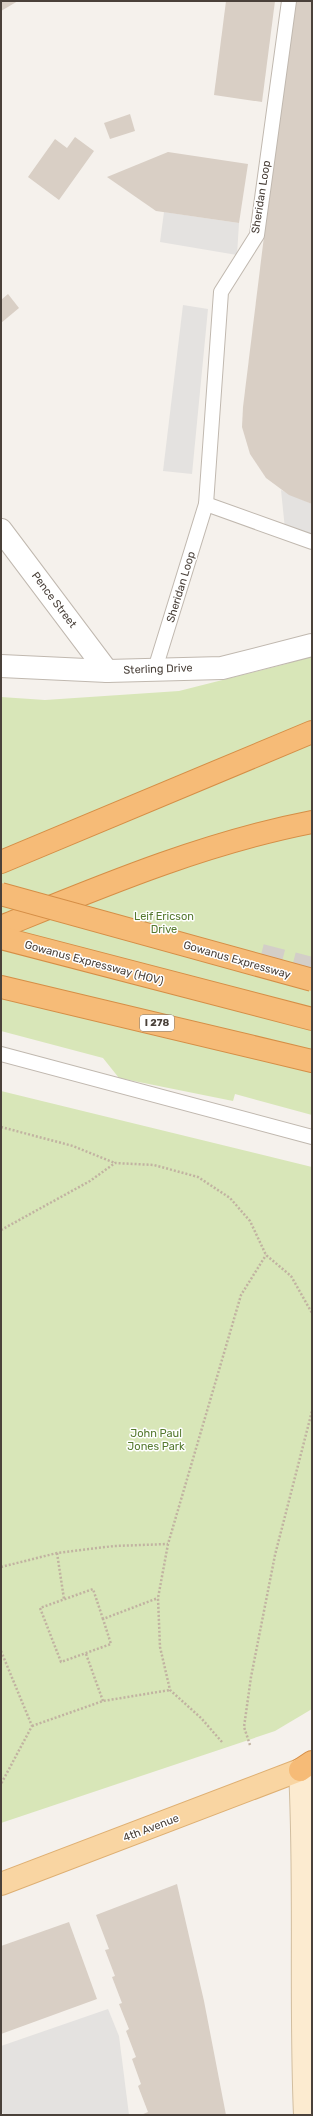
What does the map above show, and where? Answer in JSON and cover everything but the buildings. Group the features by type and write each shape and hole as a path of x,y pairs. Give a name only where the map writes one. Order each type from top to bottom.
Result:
{"highway":[{"path":"1,862 312,732"},
{"path":"1,927 147,868 253,836 312,822"},
{"name":"Gowanus Expressway","path":"1,894 312,980"},
{"name":"Gowanus Expressway (HOV)","path":"1,938 187,987"},
{"name":"I 278","path":"1,976 312,1046"},
{"name":"I 278","path":"1,987 312,1061"},
{"path":"187,987 312,1010"},
{"path":"187,987 312,1020"},
{"path":"187,987 312,1027"}],"main road":[{"name":"4th Avenue","path":"1,1884 250,1791 309,1767"}],"street":[{"name":"Pence Street","path":"1,530 107,671"},
{"name":"Sterling Drive","path":"1,666 107,671 222,668 312,645"},
{"path":"305,2115 302,2036 304,1843 309,1767"}],"lane":[{"name":"Sheridan Loop","path":"155,670 206,504 221,292 257,235 288,1"},
{"path":"206,504 312,542"},
{"path":"1,1054 312,1137"}],"path":[{"path":"1,1127 73,1146 115,1163 154,1164 198,1177 230,1198 250,1220 266,1255 291,1276 312,1313"},
{"path":"1,1230 90,1181 115,1163"},
{"path":"222,1742 200,1718 170,1690 160,1647 158,1598 168,1544 241,1295 266,1255"},
{"path":"250,1744 244,1727 251,1676 275,1555 312,1412"},
{"path":"1,1567 56,1553 114,1546 168,1544"},
{"path":"56,1553 64,1599"},
{"path":"93,1589 111,1644 61,1662 40,1608 64,1599 93,1589"},
{"path":"103,1619 158,1598"},
{"path":"1,1651 32,1726"},
{"path":"86,1654 103,1700"},
{"path":"1,1784 32,1726 103,1700 170,1690"}],"green space":[{"name":"Leif Ericson Drive","path":"312,654 312,1115 235,1094 233,1101 119,1078 103,1058 1,1031 1,697 45,700 179,691 286,664"},
{"name":"John Paul Jones Park","path":"1,1091 312,1167 312,1709 275,1731 1,1823"}],"shaded area":[{"path":"164,212 239,223 237,255 160,242"},
{"path":"183,305 208,309 192,474 163,471"},
{"path":"281,490 312,504 312,538 285,529"},
{"path":"108,2009 119,2036 129,2115 4,2115 1,2110 1,2046"}],"tunnel":[{"path":"261,955 312,968"}]}
